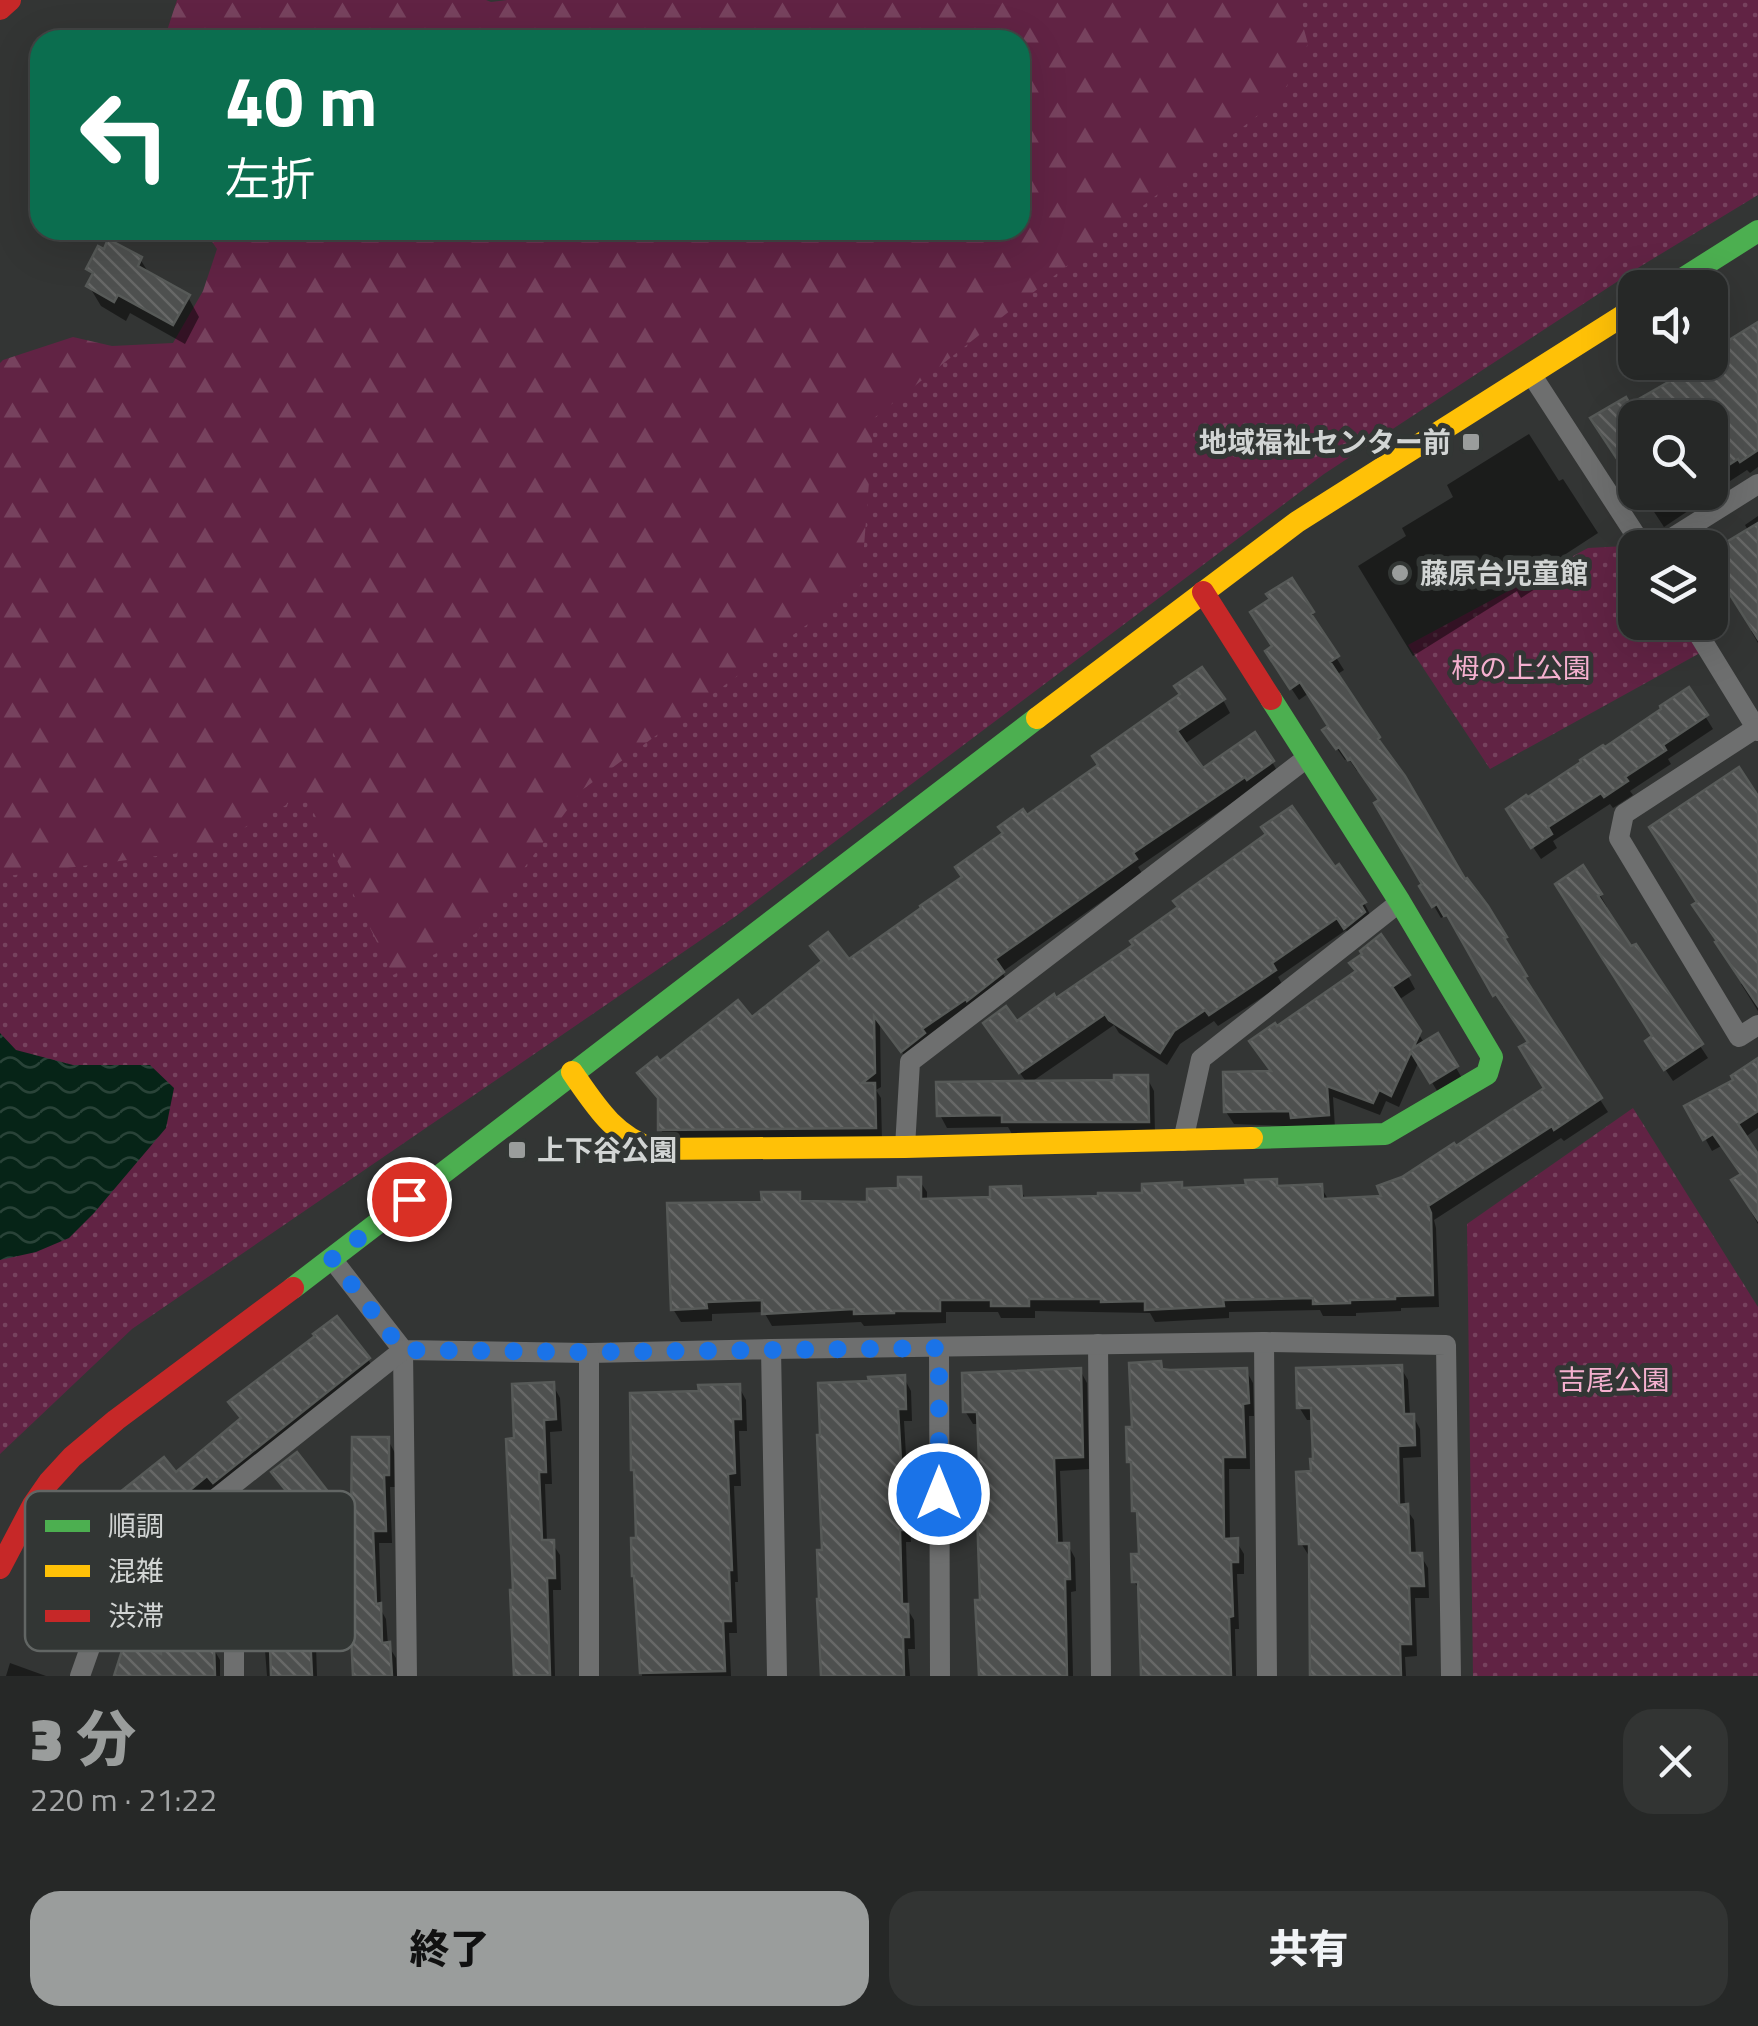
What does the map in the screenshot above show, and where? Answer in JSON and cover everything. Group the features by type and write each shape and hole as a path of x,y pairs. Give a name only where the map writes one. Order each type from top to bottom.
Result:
{"street":[{"path":"0,9 10,0"},
{"path":"1696,270 1758,230"},
{"path":"43,1491 89,1442 1297,522 1618,319"},
{"path":"1531,374 1632,530"},
{"path":"1685,530 1758,484"},
{"path":"572,1072 612,1127 638,1146 654,1148 906,1148 1385,1134 1487,1074 1492,1057 1400,902 1203,592"},
{"path":"1702,640 1757,730 1624,814 1619,838 1739,1037 1758,1025"},
{"path":"906,1148 910,1062 1308,757"},
{"path":"1183,1141 1200,1059 1400,902"},
{"path":"332,1259 402,1350 407,1676"},
{"path":"225,1491 402,1350 589,1352 1264,1342 1446,1345 1451,1676"},
{"path":"1264,1342 1267,1676"},
{"path":"1098,1344 1101,1676"},
{"path":"939,1348 940,1676"},
{"path":"771,1349 778,1676"},
{"path":"589,1352 590,1676"},
{"path":"0,1568 25,1518"},
{"path":"80,1676 89,1651"}],"green space":[{"path":"177,0 1313,0 1324,72 959,534 501,973 0,1020 3,360 73,337 112,346 173,343 203,291 217,249 211,240 1030,240 1030,30 167,30"},
{"path":"1296,0 1758,0 1758,195 1635,270 1618,270 1618,281 1324,474 736,916 132,1329 0,1454 0,877 202,850 305,795 393,975 475,934 582,790 861,585 874,418 1281,97 1308,44"},
{"name":"栂の上公園","path":"1618,546 1618,640 1691,640 1700,653 1490,769 1408,645 1588,548"},
{"name":"吉尾公園","path":"1633,1108 1758,1307 1758,1676 1473,1676 1467,1224"}],"water":[{"path":"0,1033 16,1050 73,1065 150,1065 174,1088 166,1128 69,1238 36,1252 0,1260"}],"building":[{"path":"110,240 142,257 138,266 190,295 173,325 118,295 114,302 86,286 93,273 86,269 98,246 104,249"},
{"path":"1758,322 1758,450 1728,465 1728,400 1637,400 1672,380 1728,380 1728,341"},
{"path":"1618,402 1618,460 1590,418"},
{"path":"1758,523 1758,639 1728,592 1728,541"},
{"path":"1292,578 1339,656 1330,662 1405,776 1465,879 1488,906 1527,976 1524,977 1602,1098 1428,1206 1433,1295 1313,1304 1313,1298 1223,1300 1224,1306 1145,1310 1145,1301 1029,1299 1029,1306 991,1306 991,1300 940,1300 940,1311 894,1313 854,1314 854,1309 762,1314 762,1300 706,1302 707,1308 671,1310 667,1203 762,1202 761,1192 800,1192 800,1201 867,1202 867,1189 898,1188 898,1177 921,1177 921,1199 990,1197 990,1187 1021,1186 1022,1198 1098,1196 1142,1193 1142,1184 1182,1182 1182,1188 1246,1185 1245,1180 1277,1179 1277,1186 1322,1184 1323,1199 1381,1196 1377,1186 1402,1177 1454,1143 1456,1146 1544,1088 1519,1047 1528,1042 1496,994 1493,996 1447,915 1437,904 1432,907 1419,886 1422,884 1374,803 1379,800 1350,758 1339,747 1336,749 1322,730 1328,726 1300,682 1290,689 1265,651 1272,646 1250,612 1270,599 1266,594"},
{"path":"1202,667 1225,699 1177,731 1203,768 1255,732 1274,761 1133,853 1137,859 995,959 1004,972 922,1029 925,1033 901,1052 874,1016 875,1073 862,1083 875,1083 876,1128 658,1130 658,1098 637,1073 657,1057 660,1061 738,1000 752,1017 822,961 810,946 828,932 849,959 921,908 962,877 955,867 1003,833 998,827 1023,809 1027,815 1098,765 1092,756 1180,694 1174,686"},
{"path":"1689,687 1708,715 1663,745 1666,750 1625,777 1628,781 1604,797 1601,793 1548,827 1552,834 1531,848 1506,809 1605,747"},
{"path":"1739,767 1758,796 1758,1006 1692,905 1697,902 1649,827"},
{"path":"1292,806 1335,867 1339,864 1366,902 1361,905 1365,912 1344,929 1337,918 1272,963 1276,970 1209,1015 1205,1010 1174,1031 1160,1053 1105,1014 1019,1073 983,1023 1006,1006 1017,1021 1133,945 1130,941 1178,907 1173,901 1266,834 1261,827"},
{"path":"1583,865 1631,946 1636,944 1703,1044 1664,1070 1645,1041 1652,1036 1555,884"},
{"path":"1381,934 1410,975 1392,987 1421,1031 1413,1048 1438,1033 1458,1066 1430,1083 1411,1052 1391,1096 1379,1090 1373,1103 1327,1086 1329,1115 1291,1118 1290,1111 1224,1112 1223,1072 1271,1071 1249,1041 1356,971 1349,963"},
{"path":"1758,1058 1758,1111 1738,1124 1758,1154 1758,1220 1731,1180 1741,1174 1713,1134 1703,1140 1684,1106 1733,1080 1731,1076"},
{"path":"1114,1075 1148,1075 1149,1122 1002,1122 1002,1115 937,1116 936,1082 1114,1080"},
{"path":"337,1316 370,1358 213,1483 207,1476 189,1491 122,1491 164,1457 176,1472 241,1418 228,1402"},
{"path":"1161,1361 1162,1369 1170,1370 1247,1368 1249,1403 1243,1404 1245,1457 1223,1457 1224,1539 1238,1538 1238,1562 1231,1562 1231,1676 1141,1676 1138,1582 1132,1582 1131,1554 1139,1554 1137,1511 1132,1511 1131,1462 1127,1462 1126,1427 1132,1427 1129,1363"},
{"path":"1402,1365 1404,1414 1414,1414 1415,1445 1398,1446 1399,1505 1408,1504 1410,1553 1422,1553 1424,1586 1409,1586 1411,1644 1400,1644 1401,1676 1310,1676 1309,1544 1299,1544 1296,1472 1311,1471 1311,1408 1297,1408 1296,1368"},
{"path":"1081,1368 1083,1457 1054,1458 1057,1543 1069,1543 1070,1579 1065,1579 1067,1676 979,1676 975,1600 980,1600 977,1512 973,1513 972,1489 980,1489 977,1412 963,1412 962,1373"},
{"path":"905,1375 906,1409 898,1409 905,1530 900,1530 902,1604 908,1604 909,1637 903,1637 904,1676 821,1676 817,1599 817,1550 822,1550 818,1383"},
{"path":"554,1382 556,1419 544,1420 546,1472 539,1472 542,1540 554,1540 555,1578 547,1578 550,1675 514,1676 506,1439 514,1438 512,1384"},
{"path":"740,1384 741,1419 733,1419 735,1473 728,1474 732,1570 731,1621 723,1621 725,1671 640,1673 632,1576 631,1538 636,1538 630,1393 699,1391 698,1385"},
{"path":"352,1437 389,1437 389,1475 384,1475 386,1531 373,1531 376,1604 381,1603 382,1643 390,1642 392,1676 353,1676 355,1491 351,1491"},
{"path":"297,1452 328,1491 286,1491 271,1472"},
{"path":"122,1651 214,1651 215,1676 114,1676"},
{"path":"270,1651 311,1651 312,1676 271,1676"}],"traffic: fast":[{"path":"1696,270 1758,231"},
{"path":"1252,1138 1385,1134 1487,1074 1492,1057 1400,902 1271,699"},
{"path":"293,1288 1037,718"}],"traffic: slow":[{"path":"1037,718 1297,522 1618,319"},
{"path":"572,1072 617,1128 654,1149 1252,1138"}],"traffic: jam":[{"path":"0,9 10,0"},
{"path":"1203,592 1271,699"},
{"path":"43,1491 72,1457 116,1420 293,1288"},
{"path":"0,1568 25,1520"}],"place":[{"name":"地域福祉センター前","path":"1471,442"},
{"name":"藤原台児童館","path":"1400,573"},
{"name":"上下谷公園","path":"517,1150"}],"route":[{"path":"409,1199 332,1259 402,1350 939,1348 939,1494"}]}
